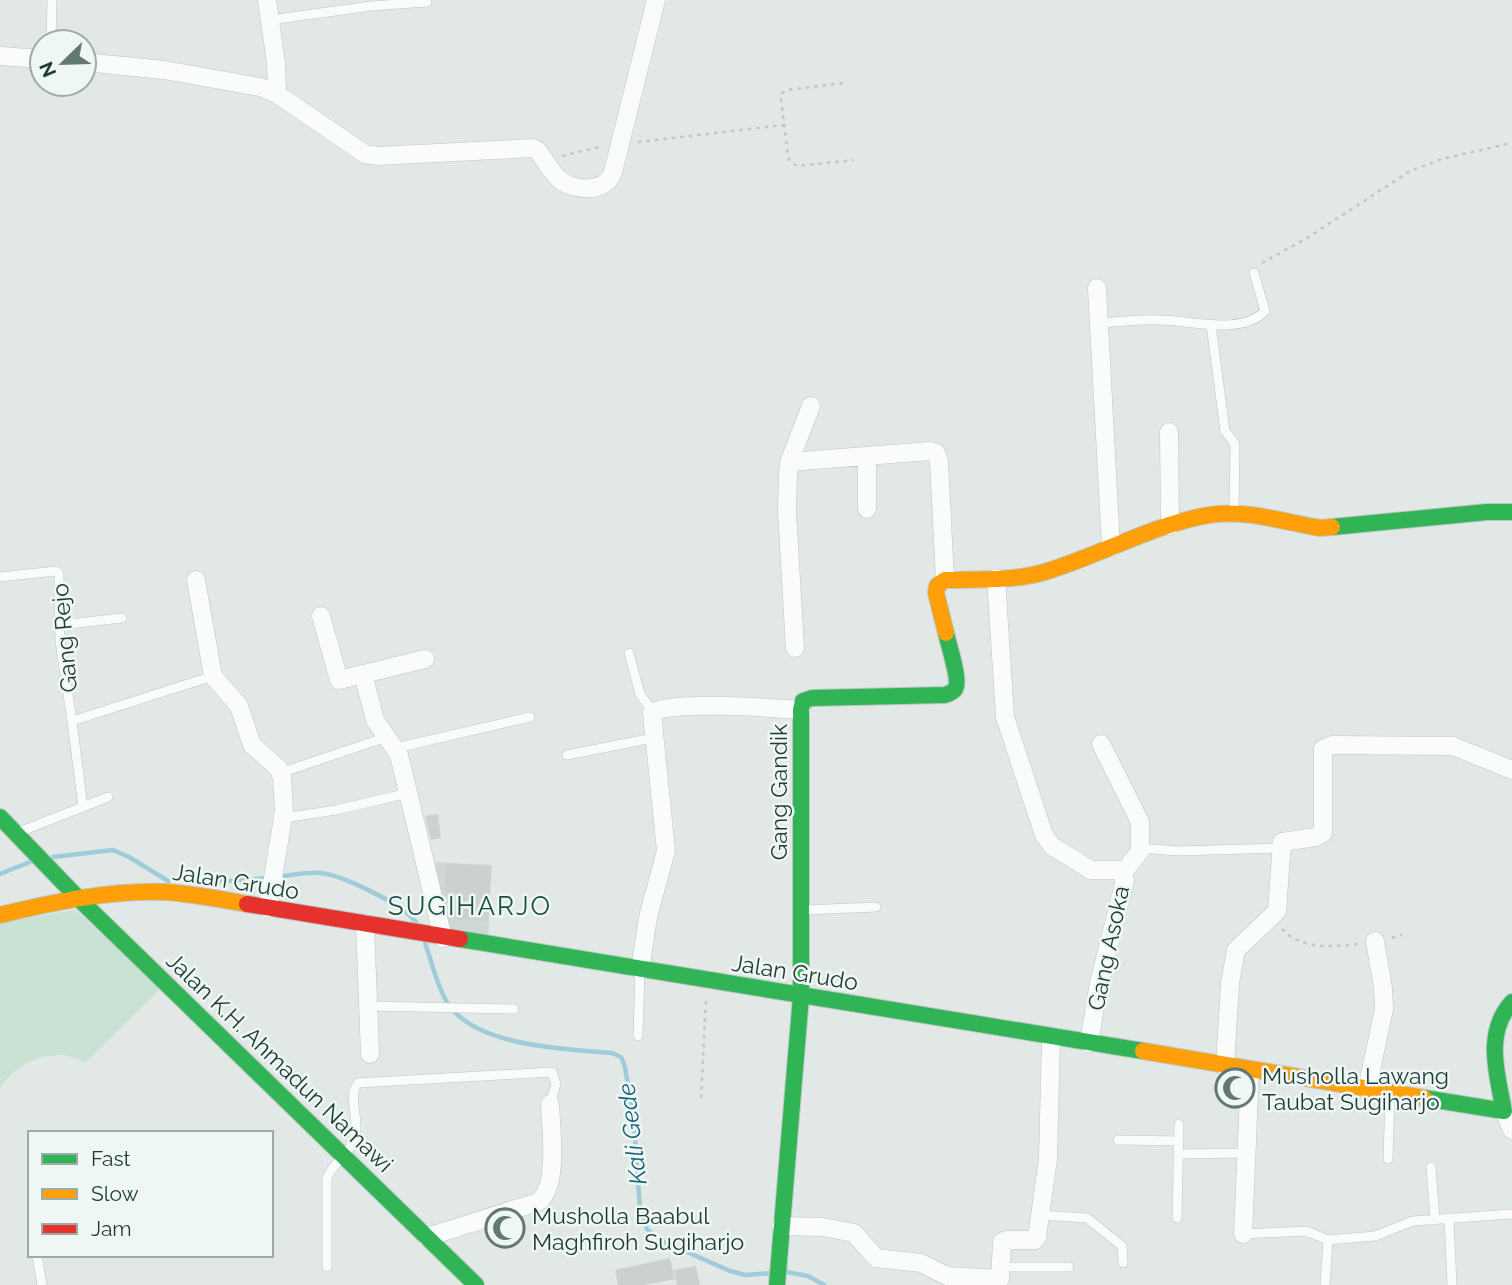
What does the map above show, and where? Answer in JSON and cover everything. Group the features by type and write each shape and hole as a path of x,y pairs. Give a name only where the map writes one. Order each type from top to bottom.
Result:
{"street":[{"path":"267,0 277,74 277,94"},
{"path":"98,63 164,70 260,87 277,94 365,154 378,156 530,148 537,149 559,179 568,184 602,187 612,177 656,0"},
{"path":"0,56 28,58"},
{"path":"1097,288 1111,547"},
{"path":"795,648 788,511 789,462 811,406"},
{"path":"1169,432 1170,526"},
{"path":"789,462 936,453 939,461 945,580 1040,573 1210,514 1234,514 1320,528 1486,512 1512,512"},
{"path":"867,456 867,509"},
{"name":"Gang Asoka","path":"996,578 1005,717 1044,835 1052,846 1091,870 1119,870 1123,873 1125,887 1100,983 1089,1043"},
{"path":"196,580 213,676 239,706 252,745 280,773 284,791 283,818 268,908"},
{"name":"Gang Gandik","path":"777,1284 801,996 803,701 809,698 945,695 954,691 957,685 956,676 936,593 939,584 945,580"},
{"path":"321,617 337,678 341,680 425,659"},
{"path":"363,674 375,720 391,743 408,793 437,937"},
{"path":"640,970 648,917 666,851 653,738 653,712 657,709 677,708 801,710"},
{"path":"1101,744 1138,816 1140,848 1136,858 1123,873"},
{"path":"1225,1066 1229,992 1236,952 1279,907 1280,848 1285,840 1322,835 1322,754 1327,746 1453,746 1512,769"},
{"name":"Jalan K.H. Ahmadun Namawi","path":"0,817 78,898 476,1285"},
{"name":"Jalan Grudo","path":"0,915 78,898 168,892 1504,1111"},
{"path":"365,924 370,1054"},
{"path":"1367,1089 1384,1009 1384,988 1376,941"},
{"path":"1512,1002 1502,1012 1496,1027 1495,1045 1504,1067 1504,1111 1512,1130"},
{"path":"781,1226 823,1227 854,1233 876,1258 921,1263 947,1276 998,1279 1001,1276 1002,1242 1036,1240 1048,1159 1051,1037"},
{"path":"1244,1234 1250,1070"},
{"path":"426,1237 543,1199 548,1188 551,1162 550,1104"}],"lane":[{"path":"51,28 52,0"},
{"path":"270,20 371,6 427,2"},
{"path":"1099,323 1156,320 1231,325 1265,312 1254,273"},
{"path":"1212,325 1225,431 1235,442 1234,514"},
{"name":"Gang Rejo","path":"0,578 43,571 57,572 60,578 60,625 83,807"},
{"path":"60,625 122,618"},
{"path":"629,653 640,694 653,712"},
{"path":"72,721 213,676"},
{"path":"280,773 391,743 530,718"},
{"path":"567,755 653,738"},
{"path":"283,818 335,810 408,793"},
{"path":"19,837 108,797"},
{"path":"1140,848 1178,851 1280,848"},
{"path":"801,910 876,907"},
{"path":"638,1036 640,970"},
{"path":"368,1006 514,1009"},
{"path":"327,1267 326,1183 330,1171 355,1138 354,1091 360,1082 552,1072 555,1084 550,1104"},
{"path":"1388,1159 1391,1093"},
{"path":"1177,1218 1179,1124"},
{"path":"1118,1140 1179,1141"},
{"path":"1178,1154 1245,1153"},
{"path":"1431,1167 1435,1220"},
{"path":"1244,1234 1304,1231 1328,1240 1376,1236 1408,1222 1512,1214"},
{"path":"1040,1215 1090,1220 1122,1246 1123,1263"},
{"path":"1450,1219 1452,1285"},
{"path":"1325,1285 1328,1240"},
{"path":"37,1257 42,1285"},
{"path":"1001,1267 1069,1267"}],"path":[{"path":"843,83 784,91 781,96 784,125 789,160 792,164 853,160"},
{"path":"546,162 589,148 784,125"},
{"path":"1254,273 1256,266 1307,239 1410,171 1451,157 1512,144"},
{"path":"1272,916 1287,934 1311,944 1330,947 1402,935"},
{"path":"701,1098 706,981"}],"shaded area":[{"path":"430,862 492,865 488,939 447,933"}],"green space":[{"path":"75,910 162,987 85,1063 62,1055 38,1058 17,1070 0,1088 0,923"}],"building":[{"path":"438,814 441,838 431,840 425,816"},
{"path":"446,863 491,866 488,921 455,919 457,893 444,892"},
{"name":"Musholla Baabul Maghfiroh Sugiharjo","path":"516,1221 521,1235 497,1242 492,1228"},
{"path":"670,1258 675,1279 644,1285 618,1285 615,1270"},
{"path":"696,1266 700,1285 677,1285 674,1270"}],"waterway":[{"name":"Kali Gede","path":"53,857 113,850 168,881"},
{"name":"Kali Gede","path":"0,874 30,862"},
{"name":"Kali Gede","path":"277,877 310,873 331,875 399,907 416,922"},
{"name":"Kali Gede","path":"197,883 269,878"},
{"name":"Kali Gede","path":"425,943 448,1004 461,1018 479,1029 524,1043 612,1053 621,1057 634,1124 640,1209 647,1229 660,1240 730,1271 746,1275 771,1273"},
{"name":"Kali Gede","path":"786,1272 808,1276 824,1285"}],"traffic: fast":[{"path":"1332,527 1512,512"},
{"path":"777,1285 801,996 803,701 812,698 945,695 955,689 956,685 946,633"},
{"path":"0,817 78,898 476,1285"},
{"path":"460,939 1143,1051"},
{"path":"1424,1098 1504,1111 1496,1068 1495,1040 1503,1014 1512,1002"}],"traffic: slow":[{"path":"946,633 936,593 937,586 945,580 1030,576 1083,559 1166,526 1209,515 1250,515 1320,528 1332,527"},
{"path":"0,915 82,898 145,892 187,894 247,904"},
{"path":"1143,1051 1424,1098"}],"traffic: jam":[{"path":"247,904 460,939"}],"place":[{"name":"Musholla Lawang Taubat Sugiharjo","path":"1235,1088"},
{"name":"Musholla Baabul Maghfiroh Sugiharjo","path":"505,1228"}],"district":[{"name":"SUGIHARJO","path":"470,906"}]}
